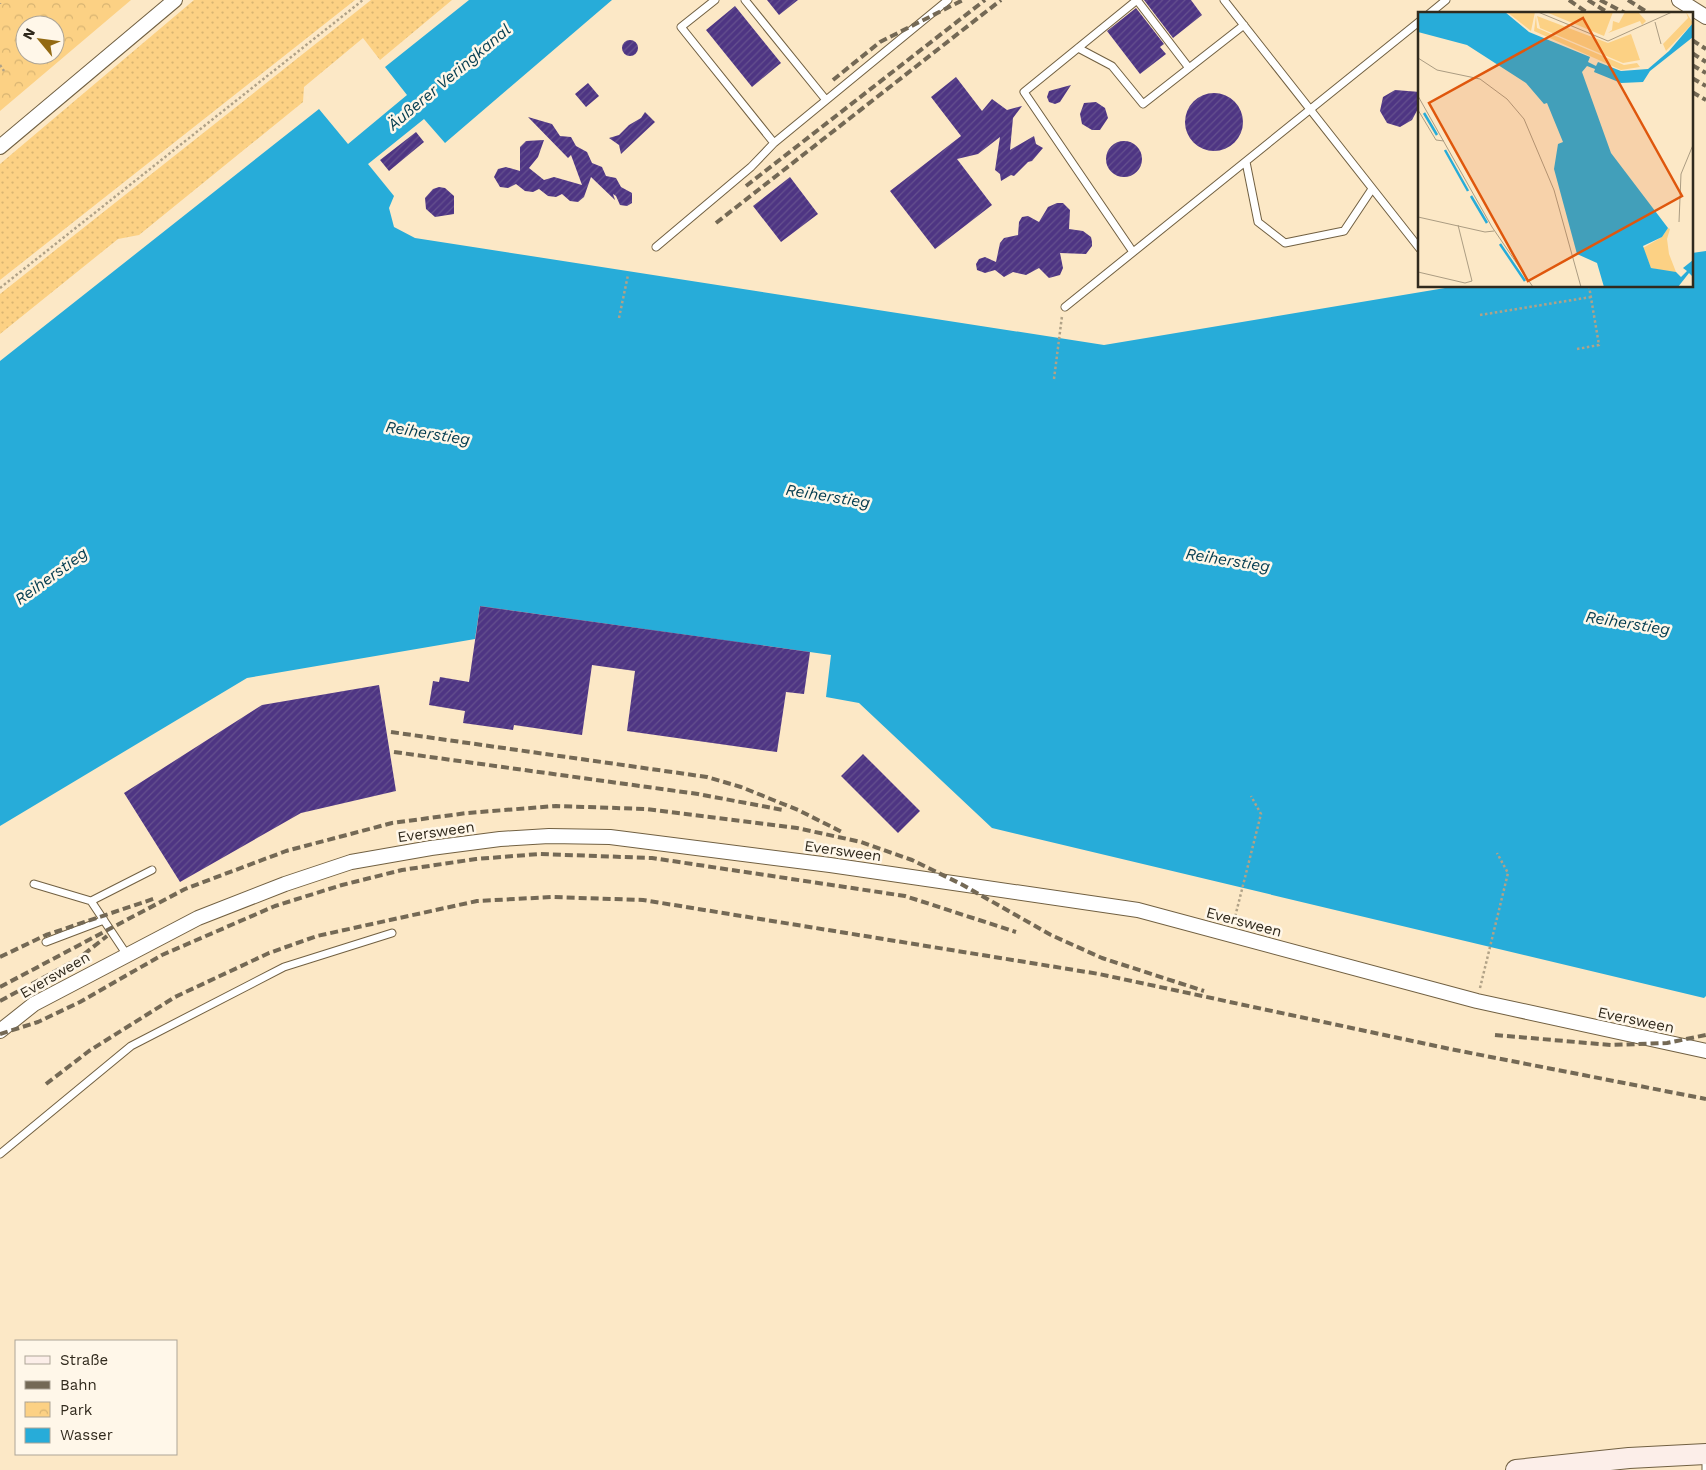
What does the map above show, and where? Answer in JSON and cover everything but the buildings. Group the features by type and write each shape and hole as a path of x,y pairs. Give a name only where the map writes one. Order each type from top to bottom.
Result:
{"main road":[{"path":"1516,1470 1629,1458 1706,1454"}],"street":[{"path":"0,147 175,0"},
{"path":"1679,0 1706,17"},
{"name":"Eversween","path":"0,1031 34,1004 206,914 285,884 351,862 500,839 549,836 610,837 830,864 1138,910 1477,1001 1706,1051"}],"lane":[{"path":"715,0 681,27 774,143"},
{"path":"746,0 826,100"},
{"path":"656,247 751,167 774,143 948,0"},
{"path":"1133,252 1024,92 1137,0 1189,68"},
{"path":"1224,0 1418,247"},
{"path":"1431,12 1446,0"},
{"path":"1065,307 1418,23"},
{"path":"1078,48 1112,66 1143,104 1244,25"},
{"path":"1246,162 1258,222 1285,243 1344,231 1372,189"},
{"path":"90,901 152,870"},
{"path":"34,884 90,901 127,955"},
{"path":"46,942 104,920"},
{"path":"0,1154 131,1046 284,967 392,933"},
{"path":"1706,1454 1706,1470"}],"path":[{"path":"0,288 363,0"},
{"path":"0,66 4,72"},
{"path":"619,318 628,275"},
{"path":"1577,349 1599,345 1589,288"},
{"path":"1480,315 1591,297"},
{"path":"1054,379 1061,320"},
{"path":"1230,935 1260,814 1251,796"},
{"path":"1477,1001 1508,874 1497,854"}],"green space":[{"path":"0,0 131,0 65,56 65,15 15,15 15,65 54,65 0,111"},
{"path":"194,0 355,0 0,280 0,164"},
{"path":"371,0 452,0 380,60 363,38 304,87 303,102 139,235 118,239 0,334 0,294"}],"water":[{"path":"469,0 612,0 445,143 424,119 368,164 394,196 389,208 394,227 415,238 1104,345 1445,288 1694,288 1694,253 1706,251 1706,996 1704,998 992,828 859,703 826,697 831,655 480,606 475,639 247,678 0,826 0,361 319,109 348,144 407,95 385,67"}],"railway":[{"path":"833,80 880,42 963,0"},
{"path":"746,186 985,0"},
{"path":"716,223 1001,0"},
{"path":"1569,0 1586,12"},
{"path":"1588,0 1607,12"},
{"path":"1600,0 1623,12"},
{"path":"1628,0 1647,12"},
{"path":"1694,41 1706,49"},
{"path":"1694,54 1706,62"},
{"path":"1694,66 1706,73"},
{"path":"1694,79 1706,86"},
{"path":"1694,93 1706,100"},
{"path":"391,732 707,777 741,787 798,810 842,832"},
{"path":"394,752 698,794 783,810"},
{"path":"0,987 185,889 286,851 392,823 467,813 556,806 646,809 797,828 861,842 912,860 961,884 1051,935 1102,958 1204,991"},
{"path":"0,1034 38,1022 80,1002 162,955 275,906 342,885 402,870 476,859 540,854 652,858 905,896 1016,932"},
{"path":"46,1084 89,1051 175,997 269,953 317,936 477,901 552,897 643,900 1099,974 1450,1049 1706,1099"},
{"path":"0,957 46,935 156,898"},
{"path":"0,1001 78,959 107,936"},
{"path":"1495,1035 1611,1045 1667,1043 1706,1035"}],"water label":[{"name":"Äußerer Veringkanal","path":"449,77"},
{"name":"Reiherstieg","path":"428,433"},
{"name":"Reiherstieg","path":"828,496"},
{"name":"Reiherstieg","path":"1228,560"},
{"name":"Reiherstieg","path":"51,576"},
{"name":"Reiherstieg","path":"1628,623"}]}
